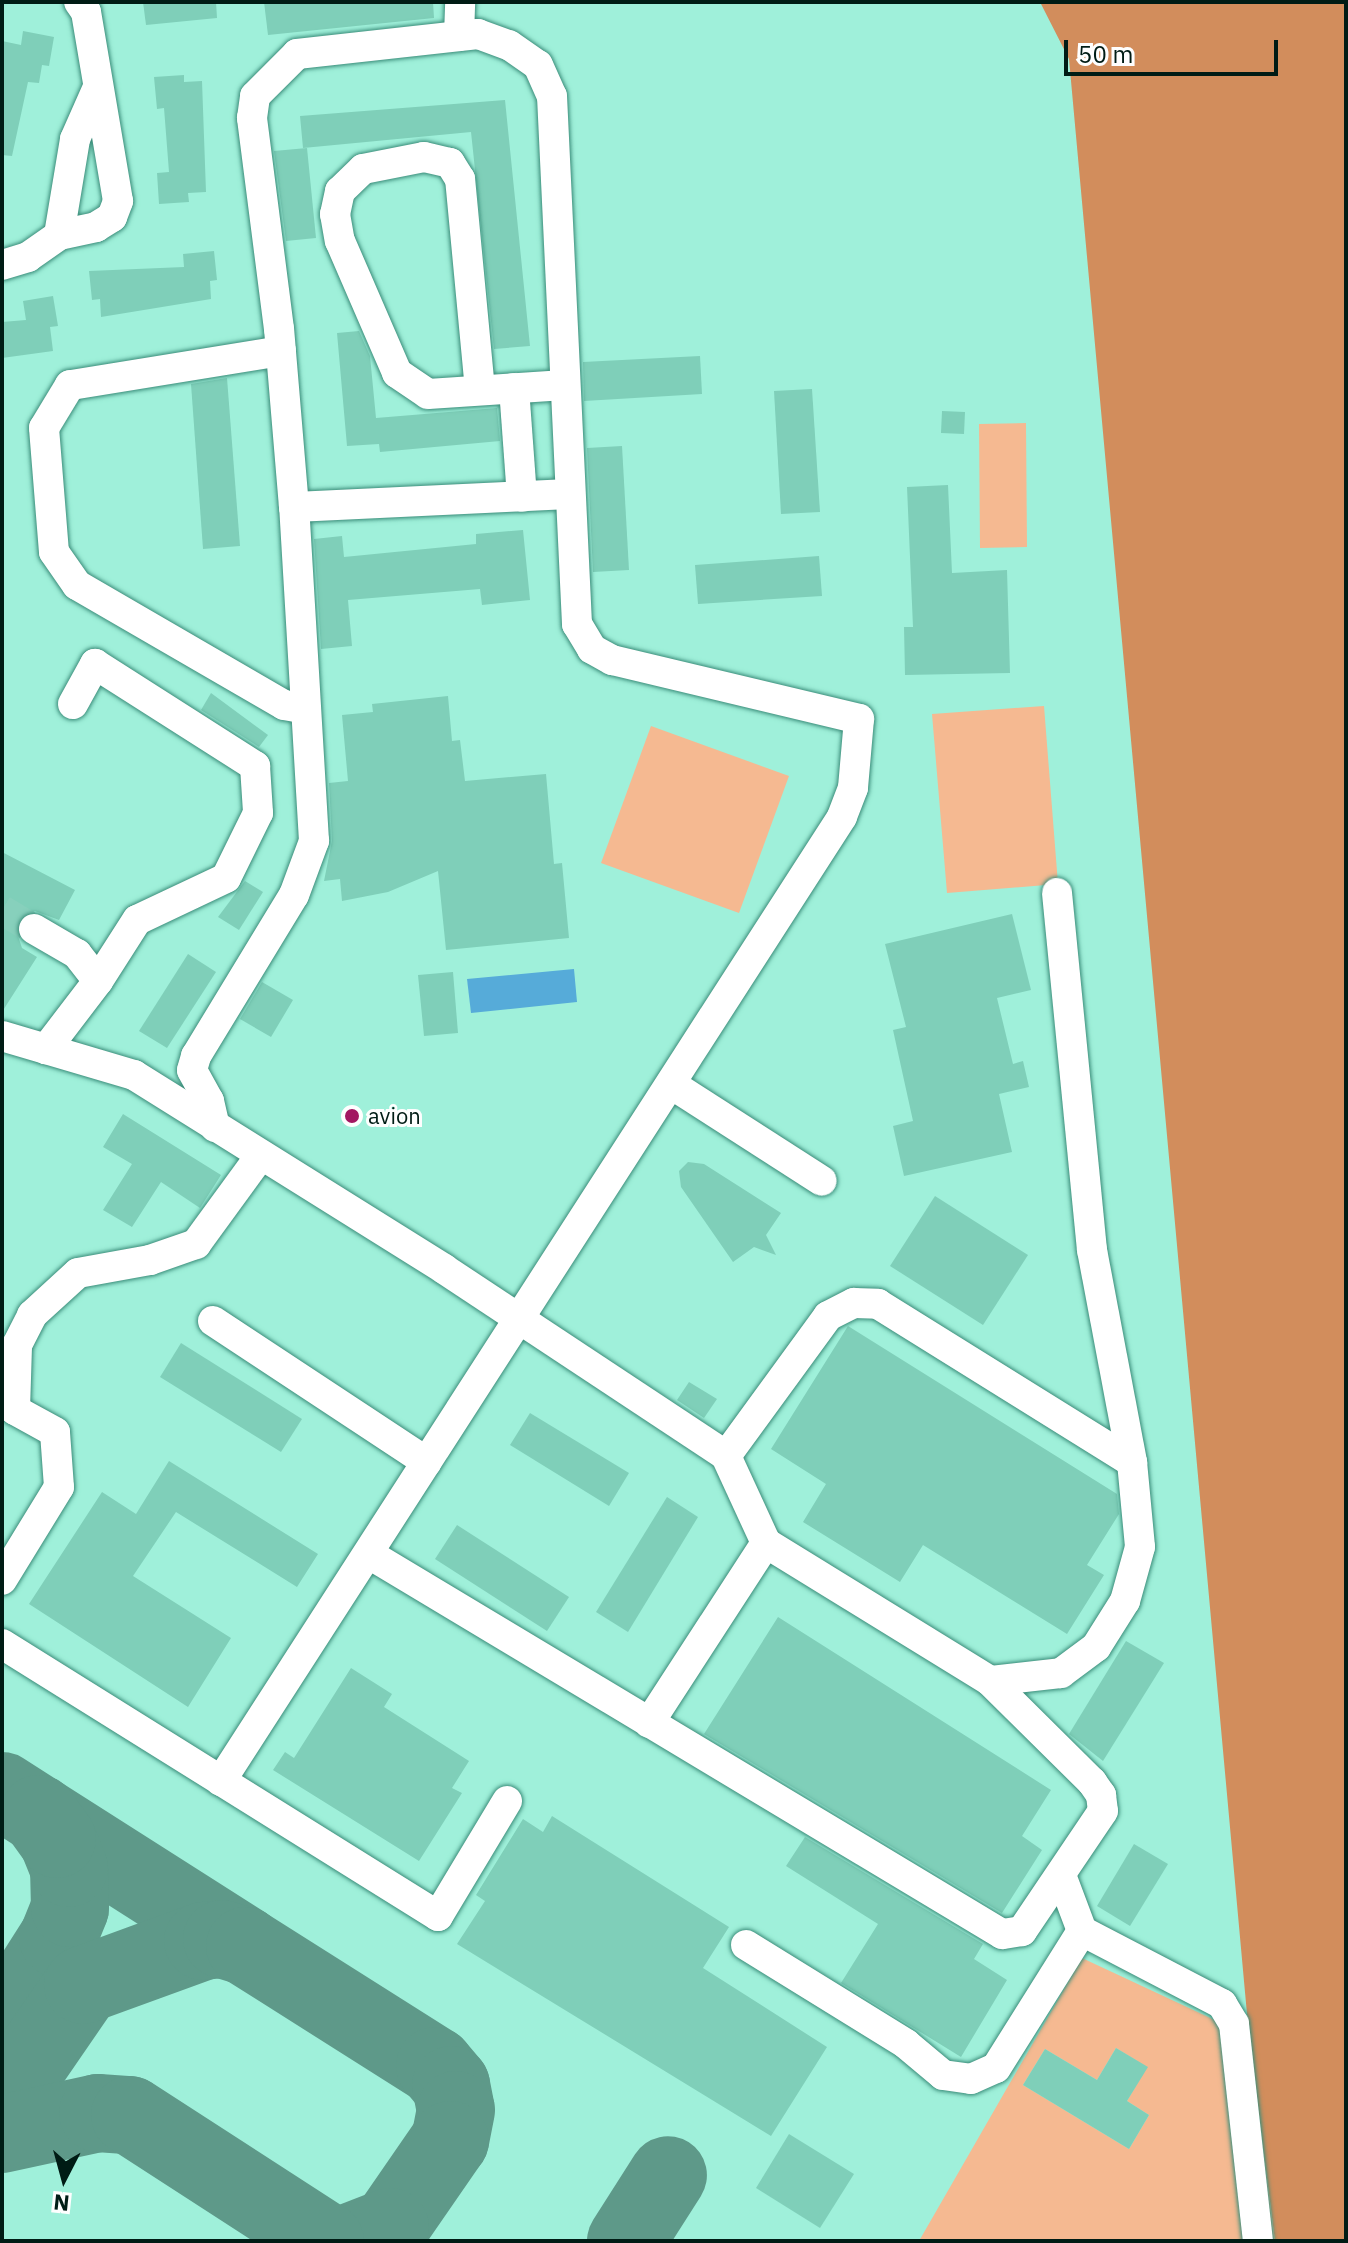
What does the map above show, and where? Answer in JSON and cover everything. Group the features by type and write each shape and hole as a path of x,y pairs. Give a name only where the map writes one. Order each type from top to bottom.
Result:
{"street":[{"path":"2,265 28,257 59,235 96,227 112,217 118,201 86,12 79,2"},
{"path":"459,36 460,2"},
{"path":"215,1127 209,1101 192,1070 196,1056 294,895 314,841 294,507 281,351 252,118 255,96 297,54 478,34 509,45 538,65 552,96 577,624 592,649 612,660 859,719 853,788 842,817 221,1781"},
{"path":"59,235 75,139 98,87"},
{"path":"480,390 460,179 450,163 424,157 363,169 340,191 335,214 340,241 397,373 428,394 565,385"},
{"path":"281,351 70,385 44,428 54,552 77,585 284,705 306,709"},
{"path":"514,388 522,497"},
{"path":"294,507 570,494"},
{"path":"46,1049 98,981 137,920 226,878 258,813 255,766 95,664 73,704"},
{"path":"990,1681 1061,1673 1096,1647 1125,1601 1140,1547 1132,1462 1092,1250 1057,893"},
{"path":"34,929 77,954 98,981"},
{"path":"2,1036 134,1075 517,1318 726,1456 766,1543 990,1681 1101,1795 1103,1811 1022,1931 1002,1934 369,1554"},
{"path":"671,1084 822,1181"},
{"path":"2,1580 59,1487 55,1432 15,1410 17,1345 32,1315 78,1273 150,1260 196,1244 261,1155"},
{"path":"726,1456 828,1316 854,1303 878,1304 1132,1462"},
{"path":"213,1321 427,1462"},
{"path":"649,1723 766,1543"},
{"path":"2,1644 438,1916 507,1801"},
{"path":"1061,1875 1082,1931 1222,2004 1234,2024 1258,2241"},
{"path":"746,1945 906,2044 943,2075 971,2079 996,2068 1082,1931"}],"shaded area":[{"path":"1040,2 1346,2 1346,2241 1275,2241 1249,2036 1069,59"},
{"path":"1026,423 1027,547 980,548 979,424"},
{"path":"1044,706 1058,884 947,893 932,714"},
{"path":"651,726 789,776 739,913 601,863"},
{"path":"1082,1958 1249,2036 1275,2241 919,2241","holes":["1116,2048 1147,2067 1127,2101 1149,2115 1129,2149 1023,2085 1045,2049 1097,2080"]}],"water":[{"path":"574,969 577,1002 471,1013 467,979"}],"building":[{"path":"143,2 216,2 217,18 146,25"},
{"path":"264,2 433,2 434,18 268,35"},
{"path":"23,31 54,37 49,66 42,65 39,83 28,82 12,156 2,155 2,41 21,45"},
{"path":"184,75 184,82 202,81 206,192 188,193 189,202 159,204 157,173 169,172 164,108 157,109 154,77"},
{"path":"505,100 530,346 494,349 471,132 303,148 300,116"},
{"path":"307,148 316,238 286,241 274,151"},
{"path":"214,251 217,280 210,281 211,299 101,317 100,299 92,300 89,271 184,267 183,254"},
{"path":"53,296 58,326 50,327 53,351 2,358 2,322 26,320 23,301"},
{"path":"359,331 370,356 376,418 497,408 500,441 380,452 379,444 347,446 337,333"},
{"path":"700,356 702,394 584,401 583,362"},
{"path":"227,378 240,546 203,549 191,384"},
{"path":"812,389 820,512 781,514 774,391"},
{"path":"942,411 965,412 964,434 941,433"},
{"path":"622,446 629,570 593,572 587,448"},
{"path":"948,485 952,573 1007,570 1010,673 905,675 904,627 913,627 907,487"},
{"path":"523,530 530,600 482,605 480,589 348,600 352,646 321,649 314,539 342,536 344,557 476,544 476,534"},
{"path":"819,556 822,596 698,604 695,565"},
{"path":"211,693 268,735 259,747 201,710"},
{"path":"448,696 452,741 460,740 465,781 546,774 554,864 562,863 569,938 446,950 438,871 388,892 342,901 340,879 324,881 332,841 329,783 348,781 342,715 373,712 372,704"},
{"path":"2,852 75,890 59,920 35,911 19,919 16,930 22,948 37,957 2,1012"},
{"path":"245,881 263,892 239,930 218,917"},
{"path":"1012,914 1031,990 997,998 1013,1064 1023,1061 1029,1087 999,1094 1012,1152 904,1176 893,1126 913,1121 893,1030 906,1027 885,944"},
{"path":"188,954 216,972 167,1048 139,1031"},
{"path":"453,972 458,1033 424,1036 418,975"},
{"path":"262,982 293,1000 271,1037 240,1019"},
{"path":"123,1114 221,1175 200,1208 161,1182 132,1227 103,1210 132,1164 103,1147"},
{"path":"688,1162 704,1164 781,1213 766,1235 776,1255 754,1247 733,1262 681,1187 679,1171"},
{"path":"935,1196 1028,1255 983,1325 890,1266"},
{"path":"848,1326 1117,1494 1119,1514 1087,1565 1104,1575 1067,1634 923,1545 900,1582 803,1522 826,1484 771,1449"},
{"path":"181,1343 302,1419 281,1452 160,1377"},
{"path":"689,1382 717,1399 704,1418 677,1400"},
{"path":"530,1413 629,1473 609,1506 510,1445"},
{"path":"169,1461 318,1554 297,1587 176,1512 133,1576 231,1638 188,1707 29,1604 102,1492 136,1514"},
{"path":"667,1497 698,1517 628,1632 596,1612"},
{"path":"457,1525 569,1597 547,1631 435,1559"},
{"path":"778,1617 1051,1790 1022,1836 1042,1850 1002,1913 704,1734"},
{"path":"1126,1641 1164,1663 1103,1761 1069,1734"},
{"path":"351,1668 392,1694 384,1707 469,1761 452,1788 462,1793 419,1861 273,1770 285,1752 294,1758"},
{"path":"552,1816 729,1927 703,1968 827,2047 771,2136 457,1944 485,1901 476,1895 523,1819 543,1832"},
{"path":"805,1837 983,1944 974,1959 1007,1980 961,2057 841,1983 878,1924 786,1866"},
{"path":"1134,1844 1168,1864 1130,1926 1097,1906"},
{"path":"1116,2048 1148,2067 1127,2101 1149,2115 1129,2149 1023,2085 1045,2049 1097,2080"},
{"path":"789,2134 854,2174 820,2228 756,2188"}],"taxiway":[{"path":"2,1791 245,1946"},
{"path":"2,2026 58,1938 70,1908 69,1868 57,1839 39,1814"},
{"path":"2,2103 83,1985 203,1941 222,1939 245,1946 435,2066 451,2085 456,2110 450,2140 390,2227 353,2241"},
{"path":"2,2134 98,2113 130,2115 325,2241"},
{"path":"626,2241 668,2175"}],"tunnel":[{"path":"2,910 34,929"}],"place":[{"name":"avion","path":"352,1116"}]}
